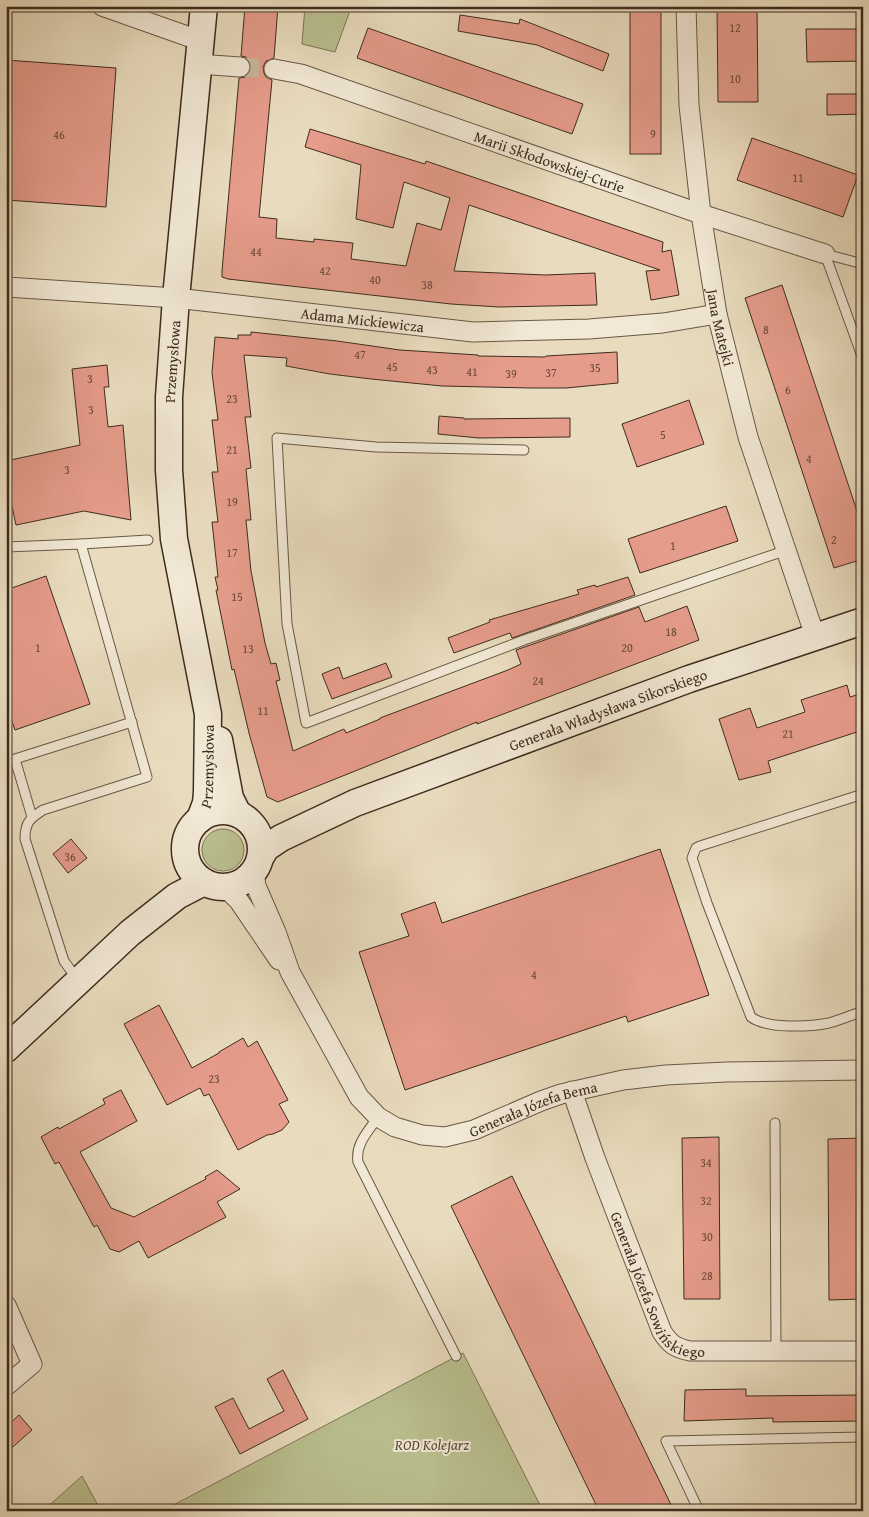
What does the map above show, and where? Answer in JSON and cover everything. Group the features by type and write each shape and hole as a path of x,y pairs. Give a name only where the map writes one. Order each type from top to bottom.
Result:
{"street":[{"path":"102,6 200,52 240,67"},
{"name":"Przemysłowa","path":"200,819 206,803 207,792 208,714 174,539 169,470 170,397 176,298 204,6"},
{"name":"Jana Matejki","path":"686,6 689,105 701,214 717,314 748,437 815,636"},
{"name":"Marii Skłodowskiej-Curie","path":"274,69 301,74 701,214 826,254"},
{"name":"Adama Mickiewicza","path":"6,288 176,298 472,332 589,329 663,322 717,314"},
{"name":"Generała Władysława Sikorskiego","path":"257,864 266,848 281,838 355,803 688,679 863,620"},
{"name":"Przemysłowa","path":"208,714 219,740 230,798 246,820"},
{"name":"Generała Władysława Sikorskiego","path":"246,820 274,824 302,814 355,803"},
{"path":"6,1049 117,945 177,896 214,885 241,883 257,864 261,845 259,835 246,820 228,811 218,811 200,819 188,834 182,864 175,875 135,918 117,945"},
{"path":"185,852 191,870 214,885"},
{"name":"Generała Józefa Bema","path":"257,864 256,886 276,932 290,972 359,1097 378,1117 395,1127 422,1135 444,1137 474,1130 541,1101 572,1091 622,1080 666,1075 863,1070"},
{"name":"Generała Józefa Bema","path":"214,885 239,901 276,958 290,972"},
{"name":"Generała Józefa Sowińskiego","path":"572,1091 595,1158 662,1332 668,1341 677,1348 690,1351 863,1351"},
{"path":"6,1305 32,1364 6,1386"}],"lane":[{"path":"826,254 863,264"},
{"path":"826,254 863,359"},
{"path":"524,450 376,447 277,438 287,624 306,723 524,640 787,550"},
{"path":"6,547 148,540"},
{"path":"79,982 64,961 24,839 25,827 32,817 43,810 147,777 81,544"},
{"path":"32,817 15,759 132,722"},
{"path":"863,794 700,846 696,848 692,858 707,903 751,1017 764,1024 818,1024 830,1023 863,1011"},
{"path":"378,1117 359,1145 356,1153 358,1162 456,1356"},
{"path":"775,1124 776,1351"},
{"path":"698,1511 666,1440 863,1437"}],"green space":[{"path":"305,6 350,6 351,8 335,52 302,44"},
{"path":"219,829 227,829 238,835 244,850 238,865 227,871 219,871 208,865 202,854 202,846 208,835"},
{"name":"ROD Kolejarz","path":"463,1353 543,1511 162,1511"},
{"path":"82,1476 101,1511 43,1511"}],"building":[{"path":"245,6 278,6 274,58 266,61 263,67 266,77 272,80 259,217 277,219 276,238 314,242 314,239 353,243 351,259 406,266 417,223 441,230 450,198 404,182 393,228 356,219 361,165 305,147 310,129 425,164 426,161 663,242 662,252 671,250 679,295 651,300 646,271 660,270 469,205 454,271 545,275 595,273 597,305 499,307 451,304 222,277 239,78 245,77 250,73 251,68 250,62 246,57 241,56"},
{"path":"630,6 661,6 661,154 630,154"},
{"path":"717,6 757,6 758,102 718,102"},
{"path":"460,15 519,24 520,19 609,54 603,71 537,45 458,31"},
{"path":"368,28 583,104 572,134 357,58"},
{"path":"806,29 863,29 863,61 807,62"},
{"path":"6,60 116,68 106,207 6,200"},
{"path":"827,94 863,94 863,114 827,115"},
{"path":"752,138 858,175 843,217 737,180"},
{"path":"782,285 863,529 863,559 834,568 745,298"},
{"path":"251,332 400,350 478,356 545,357 617,352 618,383 566,388 442,386 371,379 286,366 287,358 244,355 251,417 245,417 251,468 246,469 251,520 246,520 251,571 265,643 271,664 276,663 280,680 276,681 293,751 344,729 346,733 380,718 508,670 521,664 516,650 639,607 645,622 687,606 699,640 477,724 477,722 278,802 267,797 234,669 232,670 216,590 218,590 215,577 218,577 212,522 218,522 212,472 218,472 212,420 218,420 212,373 215,337 238,339 238,335 251,335"},
{"path":"107,365 109,387 104,387 108,427 123,425 131,520 84,511 16,525 12,506 6,507 6,461 80,445 72,369"},
{"path":"689,400 704,444 637,467 622,424"},
{"path":"439,416 464,419 570,418 570,437 479,438 438,434"},
{"path":"726,506 738,541 640,573 628,539"},
{"path":"46,576 90,704 15,730 6,704 6,590"},
{"path":"628,577 635,595 512,638 510,633 454,653 448,638 490,622 489,620 579,594 577,590 595,585 596,587"},
{"path":"386,663 392,677 332,699 322,674 339,667 343,679"},
{"path":"847,685 850,697 863,693 863,730 768,761 771,772 739,780 719,719 750,708 757,728 805,712 801,700"},
{"path":"71,839 87,858 68,873 53,854"},
{"path":"660,849 709,995 628,1022 626,1016 405,1090 359,952 409,936 401,914 435,902 442,923"},
{"path":"159,1005 192,1068 243,1038 248,1047 257,1041 288,1100 279,1104 289,1122 282,1130 267,1135 238,1150 209,1094 204,1096 200,1088 167,1105 124,1024"},
{"path":"121,1090 137,1121 80,1152 111,1208 134,1217 206,1179 205,1177 217,1170 240,1189 217,1202 226,1217 148,1258 139,1241 119,1252 110,1249 97,1225 94,1227 59,1162 55,1164 41,1137 105,1104 103,1099"},
{"path":"719,1137 720,1299 684,1299 682,1138"},
{"path":"863,1138 863,1299 829,1300 828,1139"},
{"path":"512,1176 674,1511 599,1511 451,1206"},
{"path":"283,1370 308,1419 240,1454 215,1407 233,1398 249,1429 284,1411 267,1379"},
{"path":"746,1389 746,1396 863,1395 863,1421 773,1422 773,1418 684,1421 685,1390"},
{"path":"19,1415 32,1430 6,1453 6,1427"}],"tunnel":[{"path":"240,67 274,69"}]}
